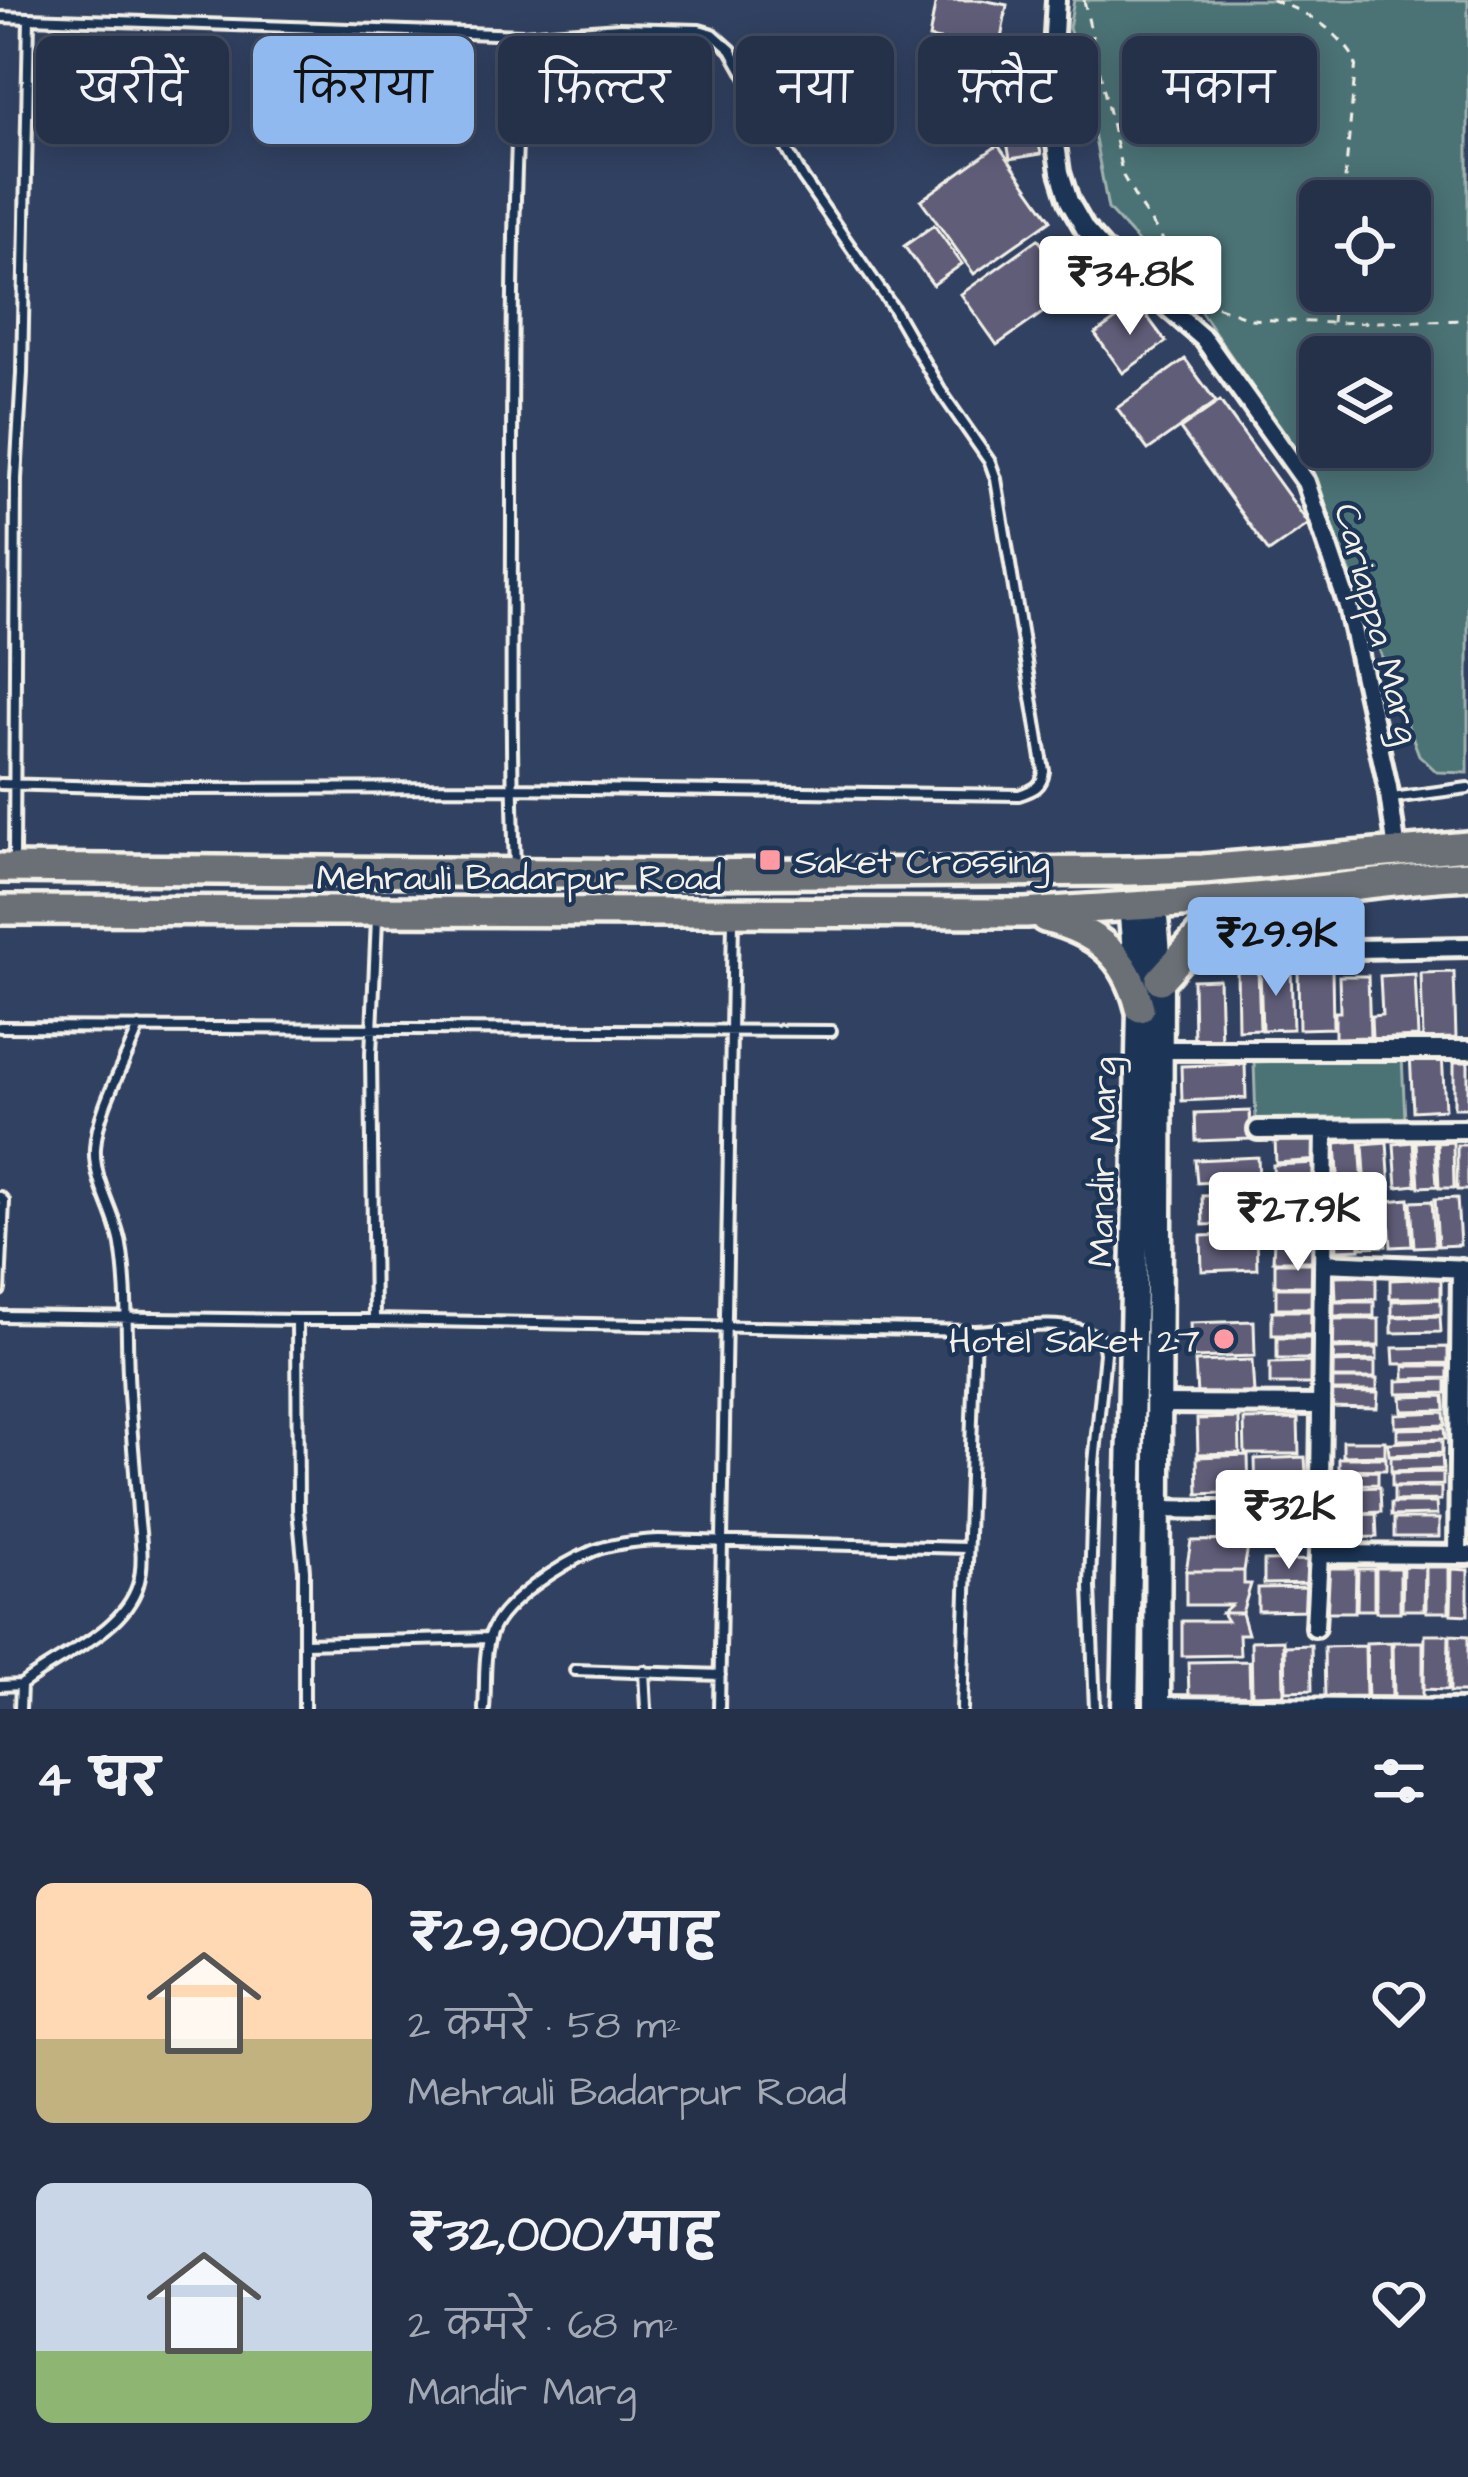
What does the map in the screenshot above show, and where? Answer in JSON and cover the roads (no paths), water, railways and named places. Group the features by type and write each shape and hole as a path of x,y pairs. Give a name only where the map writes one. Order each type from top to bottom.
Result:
{"main road":[{"path":"1397,850 1468,846"},
{"name":"Mehrauli Badarpur Road","path":"7,868 677,874 1131,871 1397,850"},
{"path":"677,874 678,912"},
{"name":"Mehrauli Badarpur Road","path":"0,910 1026,913 1468,875"},
{"path":"1160,980 1209,926 1264,896"},
{"name":"Mandir Marg","path":"1143,905 1160,980 1156,1707"},
{"name":"Mandir Marg","path":"1125,1709 1143,905"},
{"path":"1026,913 1073,926 1102,943 1130,976 1140,1008"}],"street":[{"name":"Cariappa Marg","path":"1056,0 1050,103 1060,172 1070,201 1085,229 1110,257 1204,339 1306,482 1348,606 1397,850"},
{"path":"1183,952 1468,947"},
{"path":"1160,1050 1468,1050"},
{"path":"1258,1130 1468,1129"},
{"path":"1315,1628 1325,1130"},
{"path":"1318,1554 1463,1555 1464,1268 1323,1263"},
{"path":"1158,1405 1321,1405"},
{"path":"1158,1509 1319,1512"},
{"path":"1156,1707 1468,1708"}],"lane":[{"path":"0,17 523,35 619,28 713,34 730,50 803,178 884,294 940,390 990,462 1044,771 1034,790 1018,795 0,784"},
{"path":"7,868 16,785 16,479 29,17"},
{"path":"516,873 512,340 523,35"},
{"path":"1390,798 1468,788"},
{"path":"374,1320 372,1029 377,911"},
{"path":"719,1709 734,913"},
{"path":"0,1027 832,1030"},
{"path":"0,1686 21,1685 90,1641 122,1612 138,1586 141,1555 121,1241 94,1153 98,1127 139,1028"},
{"path":"0,1198 6,1215 0,1290"},
{"path":"0,1316 975,1331 1068,1326 1090,1331 1103,1341 1105,1353 1094,1463 1090,1587 1095,1709"},
{"path":"298,1320 304,1709"},
{"path":"962,1709 975,1331"},
{"path":"484,1709 489,1638 496,1621 566,1565 593,1551 628,1541 967,1547"},
{"path":"305,1643 489,1638"},
{"path":"575,1670 719,1676"},
{"path":"644,1671 646,1709"},
{"path":"20,1709 21,1685"}],"place":[{"name":"Saket Crossing","path":"770,860"},
{"name":"Hotel Saket 27","path":"1224,1339"}]}
